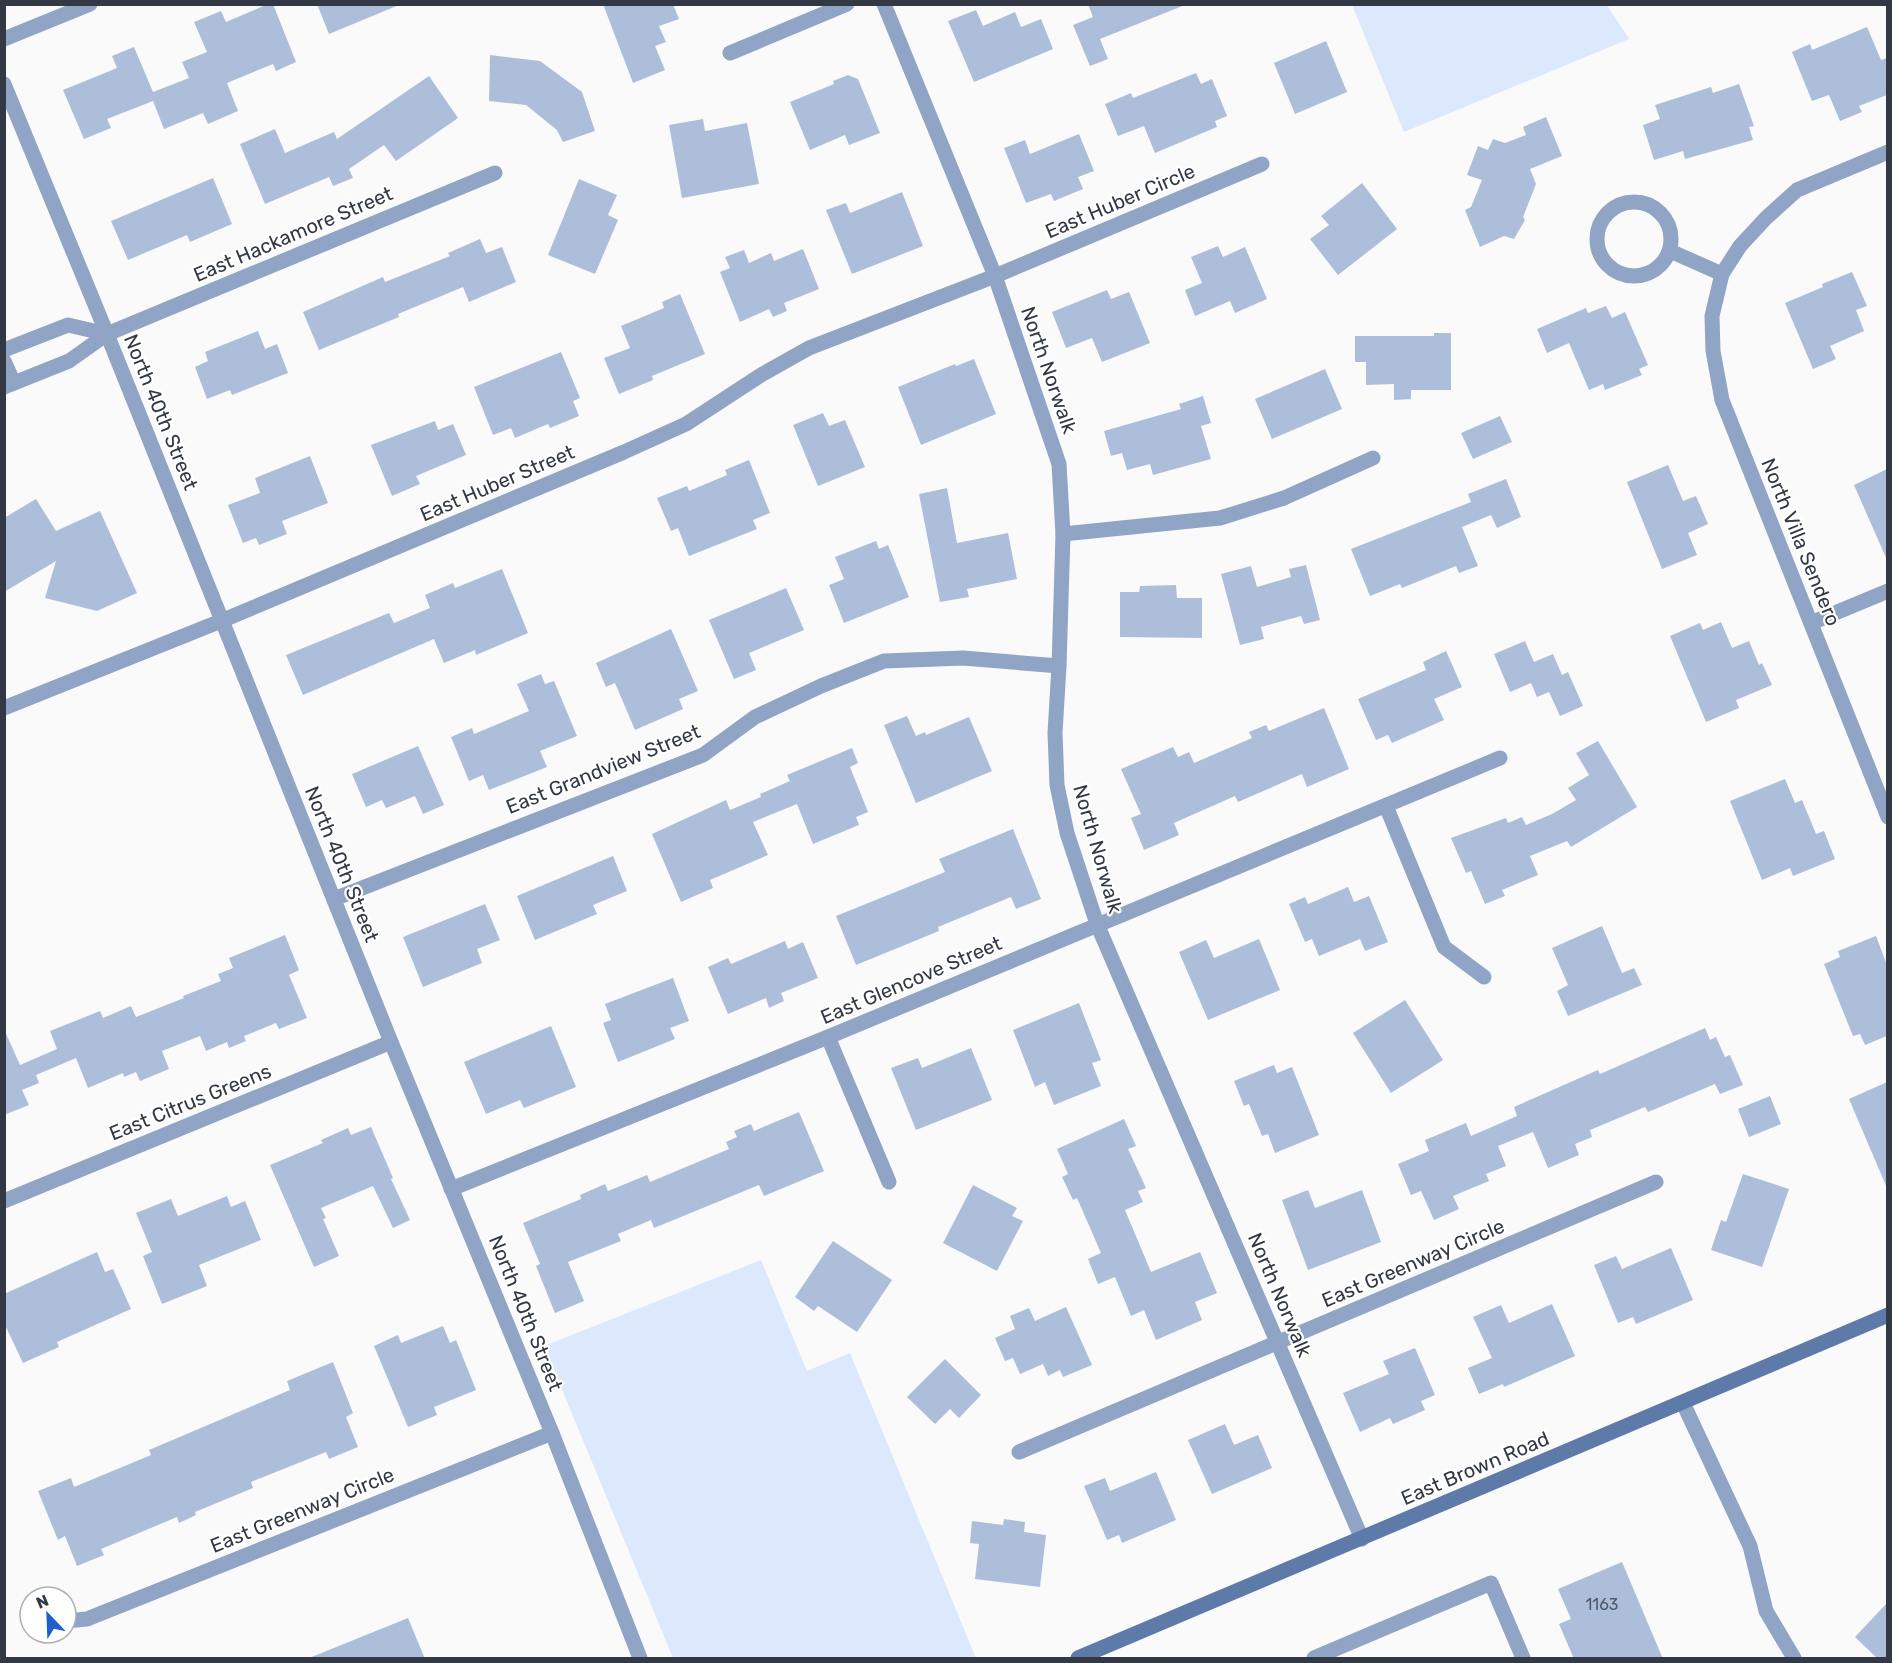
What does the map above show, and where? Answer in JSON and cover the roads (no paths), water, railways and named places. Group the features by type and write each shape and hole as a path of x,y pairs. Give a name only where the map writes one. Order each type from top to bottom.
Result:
{"main road":[{"name":"East Brown Road","path":"1078,1659 1887,1315"}],"street":[{"path":"4,39 90,4"},
{"path":"730,53 847,4"},
{"name":"North Norwalk","path":"884,4 995,276 1059,464 1063,534 1055,733 1057,785 1067,833 1097,924 1362,1539"},
{"name":"North 40th Street","path":"4,84 107,334 391,1042 552,1433 640,1659"},
{"name":"North Villa Sendero","path":"1887,152 1797,190 1766,218 1740,246 1722,274 1712,316 1713,351 1722,400 1887,817"},
{"name":"East Huber Circle","path":"995,276 1262,164"},
{"name":"East Hackamore Street","path":"9,385 69,360 107,334 495,173"},
{"path":"1629,201 1642,202 1663,215 1670,226 1672,238 1670,251 1660,266 1644,275 1632,277 1610,268 1602,259 1597,247 1596,236 1600,223 1617,205 1629,201"},
{"path":"1670,251 1722,274"},
{"name":"East Huber Street","path":"4,708 221,621 686,424 761,375 809,348 995,276"},
{"path":"4,350 68,325 107,334"},
{"path":"4,361 9,385"},
{"path":"1063,534 1220,518 1284,498 1373,458"},
{"path":"1811,623 1887,591"},
{"name":"East Grandview Street","path":"334,899 703,754 755,717 821,686 884,661 963,658 1059,666"},
{"name":"East Glencove Street","path":"452,1189 828,1037 1500,758"},
{"path":"1386,806 1444,947 1484,977"},
{"path":"828,1037 889,1182"},
{"name":"East Citrus Greens","path":"4,1201 391,1042"},
{"name":"East Greenway Circle","path":"1019,1452 1656,1182"},
{"path":"1683,1403 1750,1545 1766,1611 1794,1659"},
{"name":"East Greenway Circle","path":"78,1620 87,1619 552,1433"},
{"path":"1314,1659 1491,1583 1523,1659"}]}
